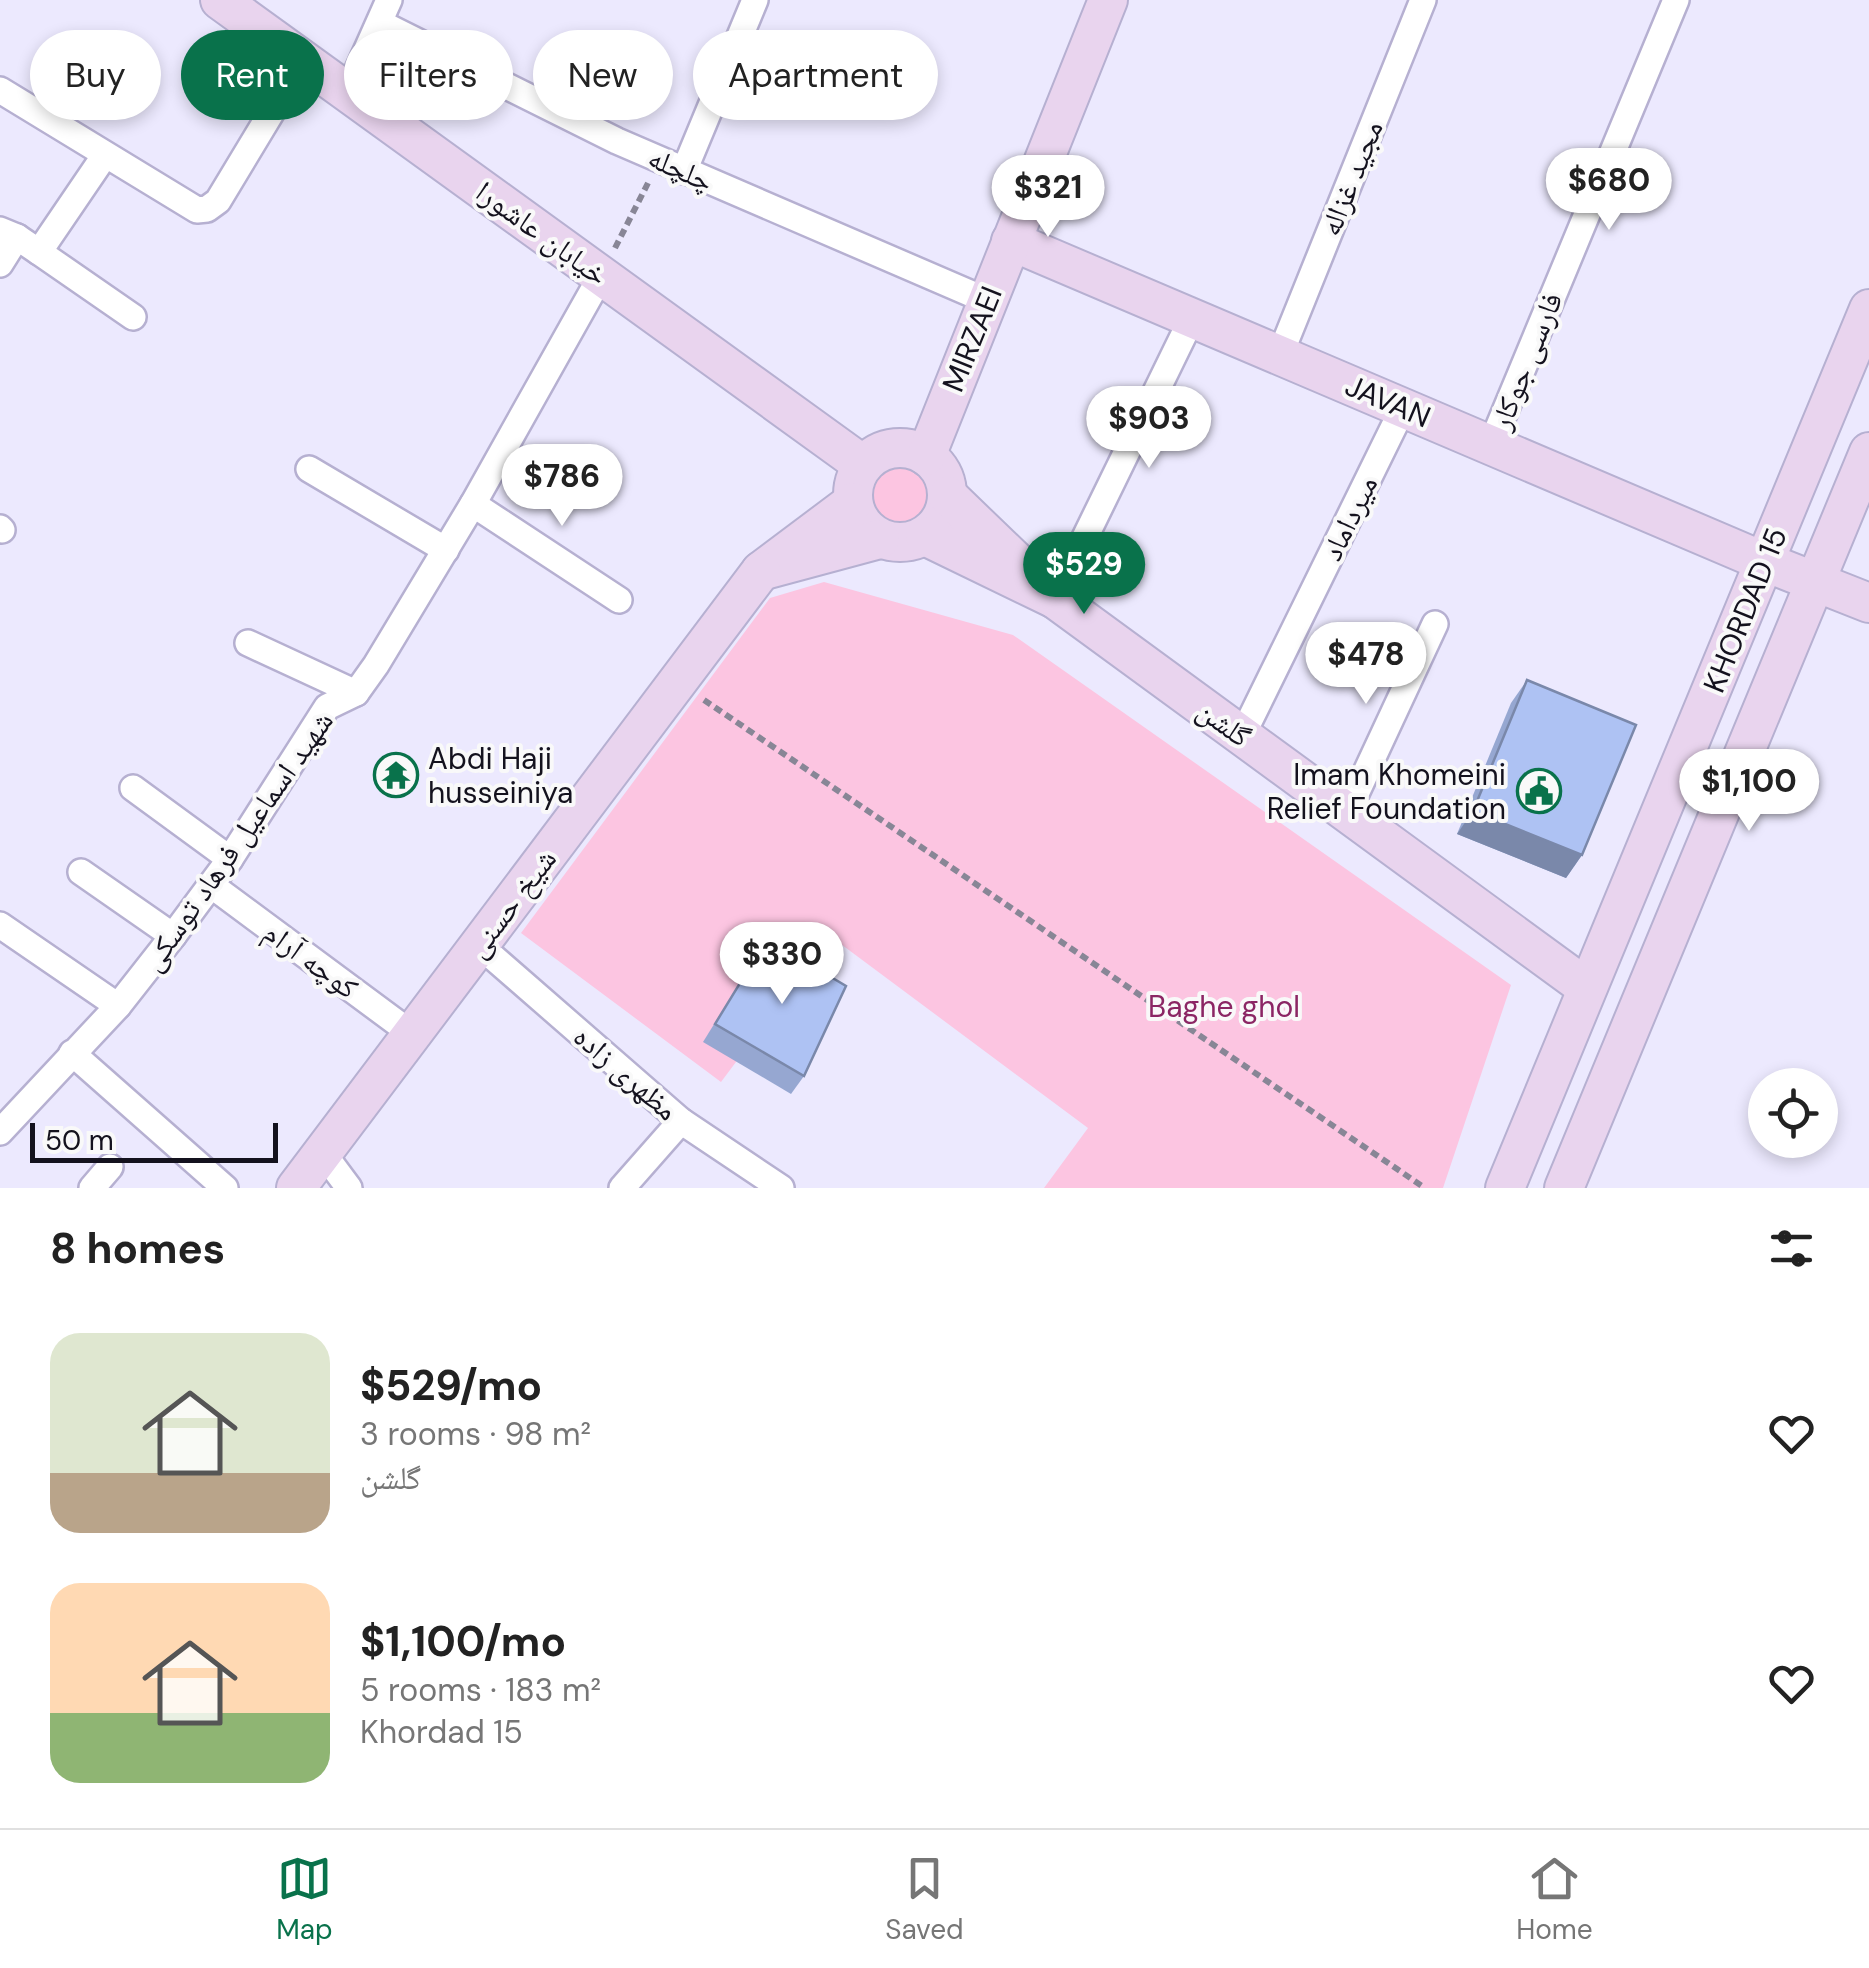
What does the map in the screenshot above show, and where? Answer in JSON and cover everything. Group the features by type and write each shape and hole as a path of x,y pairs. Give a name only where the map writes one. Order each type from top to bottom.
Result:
{"main road":[{"name":"خیابان عاشورا","path":"220,0 262,30"},
{"name":"MIRZAEI","path":"926,456 1108,0"},
{"name":"خیابان عاشورا","path":"386,120 863,465"},
{"name":"JAVAN","path":"1011,242 1869,603"},
{"name":"KHORDAD 15","path":"1505,1188 1869,309"},
{"path":"900,448 926,456 938,466 945,480 948,496 942,518 925,536 910,542 880,539 858,517 853,502 856,476 873,456 886,450 900,448"},
{"name":"KHORDAD 15","path":"1564,1188 1869,452"},
{"path":"948,496 1056,600"},
{"name":"شیخ حسنی","path":"296,1188 761,571 853,502"},
{"path":"925,536 1056,600"},
{"path":"761,571 880,539"},
{"name":"گلشن","path":"1056,600 1587,988"}],"street":[{"path":"684,170 754,0"},
{"name":"مجید غزاله","path":"1280,355 1423,0"},
{"name":"فارسی جوکار","path":"1491,446 1676,0"},
{"name":"چلچله","path":"385,11 617,141 988,301"},
{"path":"0,90 197,210 207,209 218,201 267,120"},
{"path":"39,252 104,155"},
{"path":"0,264 8,233 133,316"},
{"name":"شهید اسماعیل فرهاد توسکی","path":"0,1132 118,1006 173,936 230,859 327,706 356,693 376,666 474,504 601,276"},
{"path":"1056,600 1192,318"},
{"name":"میرداماد","path":"1242,736 1403,408"},
{"path":"309,469 446,550"},
{"path":"474,504 619,600"},
{"path":"1347,812 1435,624"},
{"path":"248,642 356,693"},
{"path":"132,788 230,859"},
{"path":"81,872 173,936"},
{"name":"کوچه آرام","path":"211,886 412,1034"},
{"path":"0,925 118,1006"},
{"name":"مظهری زاده","path":"480,945 681,1121 781,1188"},
{"path":"72,1053 225,1188"},
{"path":"622,1188 681,1121"},
{"path":"323,1153 349,1188"},
{"path":"92,1188 110,1168"}],"path":[{"path":"601,276 660,159"},
{"path":"678,682 1425,1188"}],"green space":[{"path":"899,465 921,474 930,496 921,518 899,527 877,518 868,496 877,474"},
{"name":"Baghe ghol","path":"824,582 1013,635 1511,985 1443,1188 1044,1188 1088,1128 830,936 721,1082 521,933 770,598"}],"building":[{"name":"Imam Khomeini Relief Foundation","path":"1527,680 1636,725 1582,855 1473,811"},
{"path":"767,939 846,986 804,1076 715,1024"}],"place":[{"name":"Abdi Haji husseiniya","path":"396,775"},
{"name":"Imam Khomeini Relief Foundation","path":"1539,791"}]}
